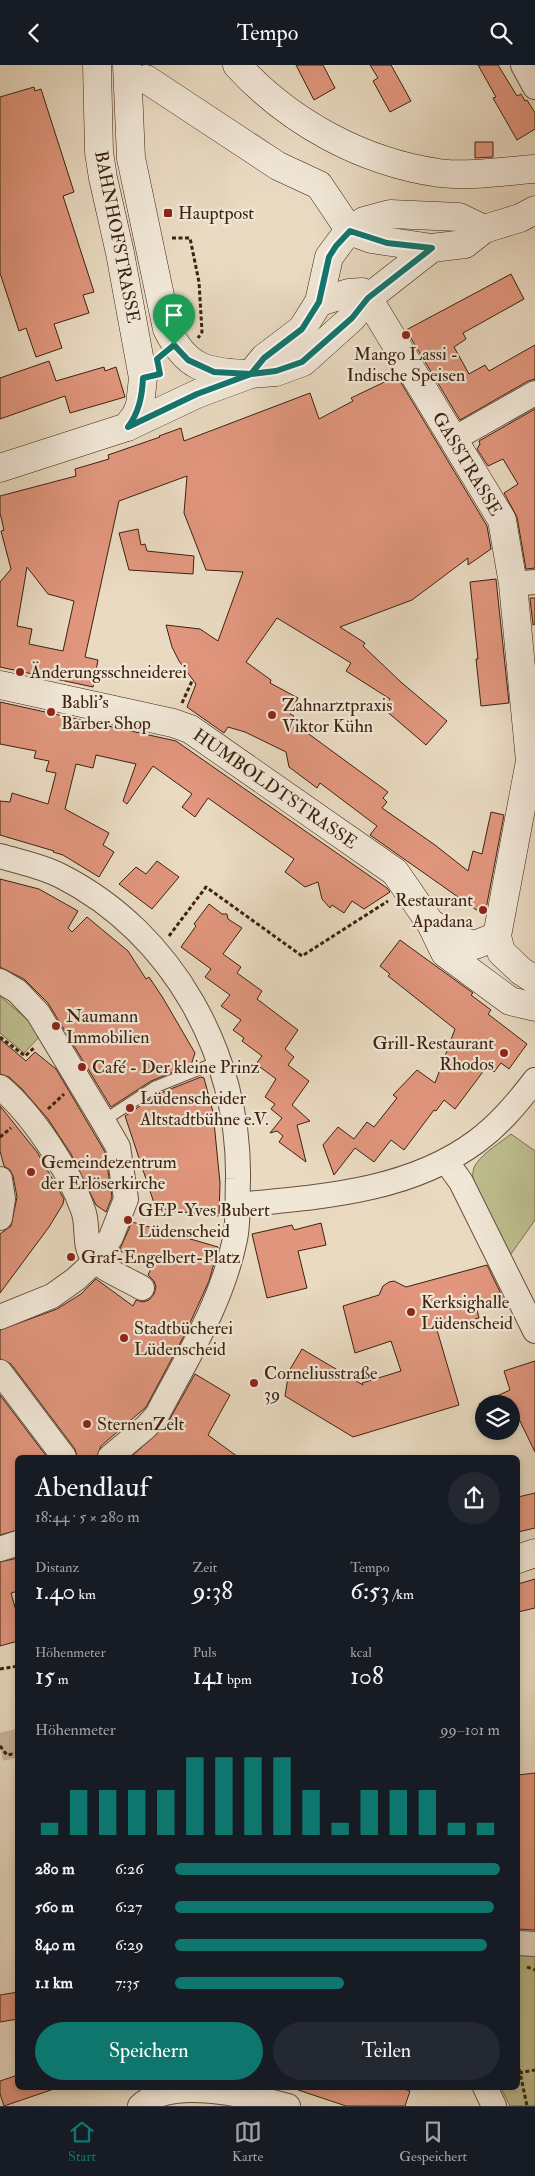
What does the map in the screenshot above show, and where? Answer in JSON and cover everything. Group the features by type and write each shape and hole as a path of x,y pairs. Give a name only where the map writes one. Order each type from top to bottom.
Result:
{"main road":[{"name":"BAHNHOFSTRASSE","path":"96,65 99,151 103,178 120,253 143,378 142,395 136,415 128,427"},
{"path":"237,65 283,108 314,128 375,157 441,173 535,169"},
{"path":"136,72 278,165 319,185 350,231 387,243 432,248 465,244 484,229 520,218 535,210"},
{"name":"BAHNHOFSTRASSE","path":"136,72 131,158 167,329 174,345 188,360 214,372 251,374"},
{"path":"251,374 264,358 302,329 319,302 329,257 350,231 364,221 390,214 459,217 484,229"},
{"path":"0,468 128,427 189,398 251,374 276,371 302,362 317,351 333,333 352,318 368,298 432,248"},
{"path":"319,302 349,293 362,292 368,298"},
{"name":"GASSTRASSE","path":"368,298 502,520 524,583 530,761 497,936"},
{"path":"143,378 148,387 164,398 173,400 189,398"},
{"name":"HUMBOLDTSTRASSE","path":"0,685 174,723 190,729 395,872 431,924 446,953 510,1001 535,1007"},
{"name":"HUMBOLDTSTRASSE","path":"431,924 460,941 475,945 497,936"},
{"path":"497,936 501,952 521,971 535,980"},
{"path":"520,1558 535,1553"}],"street":[{"path":"523,65 535,87"},
{"path":"452,440 535,393"},
{"path":"0,856 60,875 90,893 137,931 156,953 192,1002 203,1021 220,1061 233,1109 237,1138 236,1237 219,1295 157,1415 146,1427 112,1455"},
{"path":"0,981 17,991 38,1013 118,1147 125,1187 125,1204 111,1237 94,1261 76,1279 52,1296 0,1317"},
{"path":"237,1205 339,1195 382,1184 446,1161 478,1141 520,1100 535,1080"},
{"path":"0,1087 32,1122 68,1176 84,1212 88,1252 94,1261 142,1287"},
{"path":"446,1161 469,1198 535,1331"},
{"path":"0,1179 3,1199 0,1218"},
{"path":"0,1372 62,1455"},
{"path":"0,1549 15,1544"},
{"path":"520,1943 535,1944"},
{"path":"140,2106 152,2097 181,2090 268,2100 288,2106"},
{"path":"486,2090 494,2106"}],"lane":[{"path":"103,1121 155,1087 220,1061"}],"path":[{"path":"172,239 190,238 199,282 202,332 195,341"},
{"path":"156,953 206,887 302,956 407,889"},
{"path":"0,1037 25,1056"},
{"path":"32,1122 69,1089 80,1083"},
{"path":"0,1669 15,1666"},
{"path":"0,1746 7,1755 15,1754"},
{"path":"520,2073 535,2070"},
{"path":"520,2077 527,2106"}],"green space":[{"path":"0,996 43,1033 24,1053 0,1033"},
{"path":"511,1134 535,1151 535,1220 511,1254 484,1209 474,1184 473,1173 476,1164 483,1156"},
{"path":"520,1952 535,1954 535,2106 510,2106 502,2090 520,2090"}],"building":[{"path":"296,65 323,65 335,88 314,100"},
{"path":"370,65 391,65 411,101 390,112 373,81 378,78"},
{"path":"478,65 498,65 517,96 521,94 535,113 535,129 517,140 493,98 496,97"},
{"path":"34,87 35,91 41,89 74,192 63,196 94,292 83,295 89,313 54,324 62,348 36,357 26,328 19,331 0,273 0,97"},
{"path":"475,142 493,142 493,157 475,158"},
{"path":"511,274 524,299 463,333 466,339 454,347 469,374 485,365 489,371 535,345 535,379 528,381 460,420 406,330"},
{"path":"49,361 56,381 104,367 105,371 116,367 125,397 70,413 65,396 0,419 0,378"},
{"path":"397,376 487,526 491,549 468,565 468,558 412,600 340,627 365,643 363,646 402,683 447,721 426,745 384,709 390,699 346,671 351,663 277,618 246,662 271,680 270,683 298,698 290,714 294,716 291,721 388,792 383,798 387,802 382,808 468,871 473,851 482,854 491,812 504,815 486,909 478,911 370,835 377,826 320,783 317,788 289,767 286,752 245,732 228,727 224,733 187,707 196,684 179,661 172,647 166,625 200,629 218,641 243,572 206,570 184,513 187,476 119,501 85,657 98,660 93,687 0,667 0,582 11,569 1,531 4,530 0,513 0,496 76,476 75,469 109,459 108,455 181,428 184,441 310,393 319,419 353,401 351,398","holes":["27,567 48,594 74,601 63,651 29,644 32,629 17,626"]},
{"path":"535,409 535,568 526,569 517,517 504,493 518,484 503,459 488,466 477,449 480,444 479,441"},
{"path":"138,529 141,545 145,544 147,551 194,556 193,574 129,570 119,533"},
{"path":"496,579 509,703 481,706 470,582"},
{"path":"530,598 535,598 535,624 533,625"},
{"path":"0,702 176,741 387,888 390,892 364,909 352,901 344,913 332,905 330,908 322,899 318,882 305,887 285,872 294,859 208,798 195,817 182,807 192,794 153,766 127,804 123,801 136,764 96,755 93,768 76,764 65,809 109,833 103,845 114,852 99,877 54,851 0,835 0,801 10,802 12,793 48,804 56,773 46,771 49,761 34,758 36,751 0,744"},
{"path":"157,861 179,877 152,909 119,884 136,867 146,874"},
{"path":"0,879 39,889 78,911 68,928 72,932 87,917 128,951 146,979 149,977 163,998 195,1053 191,1065 151,1081 111,1107 48,1003 24,979 0,967"},
{"path":"209,904 222,914 227,914 228,919 242,928 223,954 241,967 237,973 262,991 257,999 298,1030 285,1049 294,1057 288,1065 309,1081 292,1105 310,1121 297,1125 306,1162 279,1142 283,1136 277,1131 270,1133 282,1118 271,1109 275,1104 265,1097 276,1079 256,1064 262,1056 242,1041 244,1038 233,1030 241,1020 221,1006 230,995 205,977 211,969 181,947 196,926 194,924"},
{"path":"400,940 473,993 471,995 491,1010 488,1014 527,1044 509,1069 501,1063 494,1072 489,1068 485,1069 455,1109 444,1100 436,1111 434,1110 404,1150 391,1140 374,1162 355,1148 334,1175 323,1145 338,1127 354,1139 367,1122 374,1127 397,1098 393,1095 417,1070 435,1083 455,1029 388,976 390,974 380,966"},
{"path":"0,1039 26,1061 35,1052 56,1069 105,1152 112,1197 106,1212 96,1205 71,1154 48,1119 22,1089 9,1077 0,1074"},
{"path":"201,1077 204,1078 213,1112 220,1183 219,1216 156,1209 125,1116 158,1094"},
{"path":"0,1106 37,1152 64,1199 49,1227 0,1293 0,1234 11,1226 17,1197 13,1176 10,1170 4,1166 0,1151"},
{"path":"132,1222 218,1247 209,1281 190,1323 185,1322 185,1334 146,1407 101,1446 98,1455 76,1455 75,1449 11,1364 0,1359 0,1330 57,1309 81,1294 96,1279 133,1306 136,1300 143,1302 149,1300 154,1294 156,1287 154,1281 148,1275 155,1260 119,1251"},
{"path":"321,1223 326,1245 298,1251 307,1288 267,1298 252,1234 292,1225 294,1230"},
{"path":"487,1265 503,1298 476,1306 479,1318 437,1330 459,1405 353,1437 285,1396 289,1371 302,1349 363,1385 362,1383 401,1371 391,1341 355,1353 343,1306 379,1295 383,1286 389,1282 394,1281 406,1287"},
{"path":"535,1361 535,1452 520,1421 520,1395 499,1395 510,1390 504,1371"},
{"path":"195,1374 230,1395 208,1435 235,1455 133,1455 167,1424"},
{"path":"0,1395 45,1455 15,1455 15,1531 0,1535"},
{"path":"535,1493 535,1528 520,1532 520,1497"},
{"path":"15,1559 15,1592 11,1593 15,1607 15,1642 0,1646 0,1562"},
{"path":"535,1579 535,1608 520,1612 520,1583"},
{"path":"535,1773 535,1930 520,1929 520,1775"},
{"path":"15,1992 15,2020 0,2022 0,1995"},
{"path":"15,2076 15,2090 51,2090 4,2106 0,2094 0,2081"},
{"path":"298,2090 410,2091 405,2106 346,2106"}],"tunnel":[{"path":"0,1747 15,1744"}],"place":[{"name":"Hauptpost","path":"168,213"},
{"name":"Mango Lassi - Indische Speisen","path":"406,335"},
{"name":"Änderungsschneiderei","path":"20,672"},
{"name":"Babli's Barber Shop","path":"51,712"},
{"name":"Zahnarztpraxis Viktor Kühn","path":"272,715"},
{"name":"Restaurant Apadana","path":"483,910"},
{"name":"Naumann Immobilien","path":"56,1026"},
{"name":"Grill-Restaurant Rhodos","path":"504,1053"},
{"name":"Café - Der kleine Prinz","path":"82,1067"},
{"name":"Lüdenscheider Altstadtbühne e.V.","path":"130,1108"},
{"name":"Gemeindezentrum der Erlöserkirche","path":"31,1172"},
{"name":"GEP-Yves Bubert Lüdenscheid","path":"128,1220"},
{"name":"Graf-Engelbert-Platz","path":"71,1257"},
{"name":"Kerksighalle Lüdenscheid","path":"411,1312"},
{"name":"Stadtbücherei Lüdenscheid","path":"124,1338"},
{"name":"Corneliusstraße 39","path":"254,1383"},
{"name":"SternenZelt","path":"87,1424"}],"route":[{"path":"174,345 157,359 160,374 143,378 142,395 136,415 128,427 197,394 251,374 264,358 283,346 302,329 319,302 329,257 350,231 387,243 432,248 368,298 352,318 333,333 317,351 302,362 276,371 251,374 214,372 188,360 174,345"}]}
